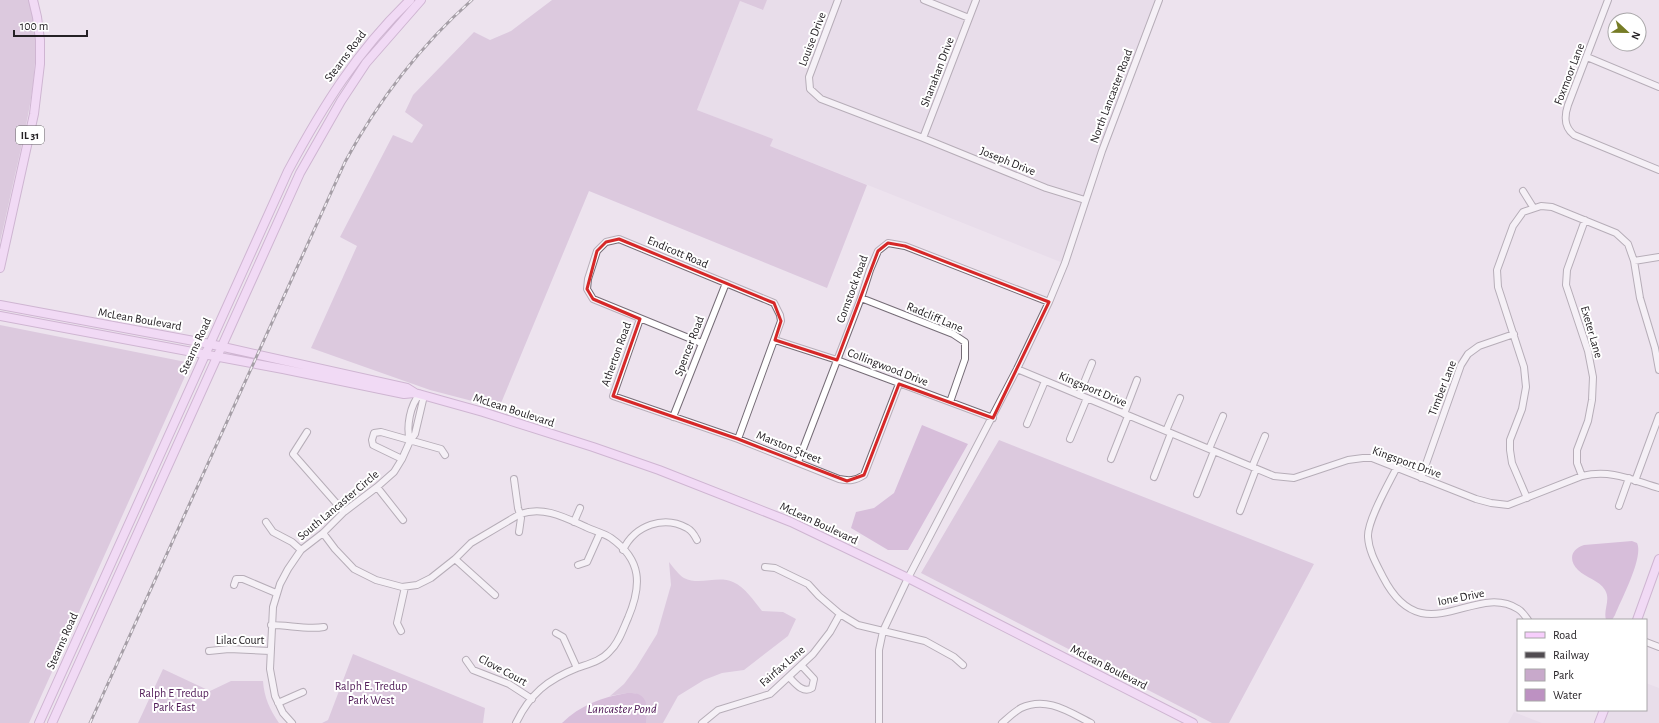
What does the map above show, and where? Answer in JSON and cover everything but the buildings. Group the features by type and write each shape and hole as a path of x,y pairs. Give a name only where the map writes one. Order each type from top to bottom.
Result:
{"main road":[{"name":"IL 31","path":"0,268 34,114 40,64 37,17 33,0"},
{"name":"Stearns Road","path":"39,723 288,171 312,127 355,60 387,22 410,0"},
{"name":"Stearns Road","path":"52,723 222,346 250,288 288,198 320,135 366,63 421,0"},
{"name":"McLean Boulevard","path":"0,305 222,346 407,388 417,394"},
{"name":"McLean Boulevard","path":"0,316 314,375 404,394 417,394 483,412 659,470 791,522 908,578 1192,723"},
{"path":"1637,619 1659,558"},
{"path":"1599,723 1604,711"}],"street":[{"name":"Louise Drive","path":"838,0 810,73 809,86 814,94 821,99 923,138"},
{"path":"924,0 969,18"},
{"name":"Shanahan Drive","path":"923,138 976,0"},
{"name":"North Lancaster Road","path":"879,723 879,650 883,631 908,578 1018,370 1049,302 1065,264 1102,151 1159,0"},
{"name":"Foxmoor Lane","path":"1608,0 1565,115 1566,126 1574,135 1659,170"},
{"path":"1587,58 1659,87"},
{"name":"Joseph Drive","path":"923,138 1046,188 1085,200"},
{"path":"1523,191 1533,207"},
{"path":"1527,498 1512,463 1510,450 1510,440 1522,409 1526,387 1524,367 1498,287 1497,270 1513,226 1523,212 1533,207 1552,207 1616,233 1628,244 1634,261 1640,298 1657,348 1659,370"},
{"name":"Exeter Lane","path":"1582,476 1578,463 1577,450 1588,421 1592,400 1592,377 1588,352 1566,285 1567,270 1585,220"},
{"name":"Endicott Road","path":"701,343 593,299 587,289 588,279 598,251 606,242 619,239 774,303 780,315 781,321 738,439"},
{"name":"Comstock Road","path":"798,462 878,251 888,243 905,246 1049,302"},
{"path":"1634,261 1659,257"},
{"name":"Spencer Road","path":"673,417 701,343 726,284"},
{"name":"Radcliff Lane","path":"861,298 953,334 965,342 965,359 950,402"},
{"name":"Atherton Road","path":"613,396 640,319"},
{"name":"Timber Lane","path":"1421,478 1461,365 1468,354 1479,346 1514,334"},
{"name":"Collingwood Drive","path":"774,340 837,360 993,418"},
{"path":"1079,395 1092,363"},
{"name":"Kingsport Drive","path":"1018,370 1274,476 1294,478 1348,460 1372,458 1476,499 1491,503 1508,504 1582,476 1594,473 1608,473 1659,488"},
{"path":"1111,459 1137,380"},
{"path":"1027,424 1045,381"},
{"name":"Marston Street","path":"613,396 738,439 847,481 857,479 864,475 899,384"},
{"name":"South Lancaster Circle","path":"292,723 278,703 272,684 270,651 271,625 276,593 288,569 301,550 323,533 344,512 394,472 410,441 408,433 410,419 417,394"},
{"path":"1070,439 1087,398"},
{"path":"1154,478 1180,398"},
{"path":"1197,494 1223,416"},
{"path":"1619,506 1659,416"},
{"path":"307,432 293,454 344,512"},
{"path":"402,459 373,445 373,434 377,432 441,448 445,455"},
{"path":"1240,511 1265,436"},
{"name":"Ione Drive","path":"1396,467 1371,522 1368,537 1373,557 1391,592 1404,605 1419,612 1438,614 1485,602 1504,603 1518,609 1527,619"},
{"path":"514,479 521,518 519,532"},
{"path":"377,487 403,520"},
{"path":"574,522 580,508"},
{"path":"323,533 335,549 354,569 376,580 402,588 417,585 431,578 471,543 520,514 528,511 546,511 574,522 610,538 627,552 632,560 637,582 636,597 617,642 609,652 598,660 560,675 547,682 532,699 516,723"},
{"path":"623,550 626,543 638,532 652,523 668,521 689,528 697,540"},
{"path":"266,522 273,532 292,542 301,550"},
{"path":"578,565 587,562 600,533"},
{"path":"455,558 495,595"},
{"path":"765,567 775,568 808,584 818,596 858,626 925,641 954,657 963,665"},
{"path":"234,585 236,579 243,579 276,593"},
{"path":"401,631 397,623 405,587"},
{"name":"Fairfax Lane","path":"702,723 718,710 770,694 813,654 830,632 840,614"},
{"path":"271,625 305,626 312,629 324,626"},
{"path":"556,633 563,637 577,668"},
{"path":"1647,642 1659,648"},
{"name":"Lilac Court","path":"209,651 229,649 270,651"},
{"name":"Clove Court","path":"466,660 473,670 509,684 532,699"},
{"path":"789,677 804,690 812,688 814,685 814,679 801,665"},
{"path":"278,703 303,692"},
{"path":"1002,723 1020,709 1042,703 1060,707 1080,721 1091,723"}],"highlighted area":[{"path":"619,239 774,303 781,321 775,340 837,360 878,251 888,243 905,246 1049,302 993,418 899,384 864,475 847,481 738,439 613,396 640,319 593,299 587,289 597,251 606,242"}],"shaded area":[{"path":"767,0 1158,0 1063,263 770,146 772,139 697,110 740,1 762,10"},
{"path":"1647,683 1659,688 1659,723 1602,723 1607,711 1647,711"},
{"path":"1514,712 1542,723 1508,723"}],"green space":[{"path":"0,0 29,0 35,38 35,58 34,77 28,115 0,242"},
{"path":"552,0 767,0 763,10 740,1 697,110 773,139 770,146 867,185 827,288 589,191 499,408 430,390 311,348 357,246 340,237 393,135 412,143 423,125 405,112 413,95 474,32 490,40 511,31"},
{"path":"0,325 191,363 29,723 0,723"},
{"path":"999,440 1314,564 1229,723 1212,723 921,573"},
{"path":"669,562 684,578 696,581 727,580 733,582 745,591 762,611 783,612 796,619 788,636 744,670 722,673 704,680 678,696 663,723 646,723 645,704 639,695 628,693 610,696 624,684 636,668 657,634 671,585"},
{"name":"Ralph E. Tredup Park West","path":"353,654 485,708 483,723 322,723 328,720"},
{"name":"Ralph E Tredup Park East","path":"163,669 210,691 231,681 263,681 268,703 279,723 138,723"}],"water":[{"path":"922,425 968,444 908,550 888,550 851,528 856,512 874,508 894,493"},
{"path":"1632,541 1637,543 1638,549 1635,568 1613,619 1606,619 1607,594 1605,590 1599,584 1578,570 1573,562 1572,555 1576,549 1584,545"},
{"name":"Lancaster Pond","path":"627,693 639,694 645,700 647,708 646,723 562,723 576,711 592,703"}],"railway":[{"path":"90,723 345,162 371,117 401,75 435,36 472,0"}]}
